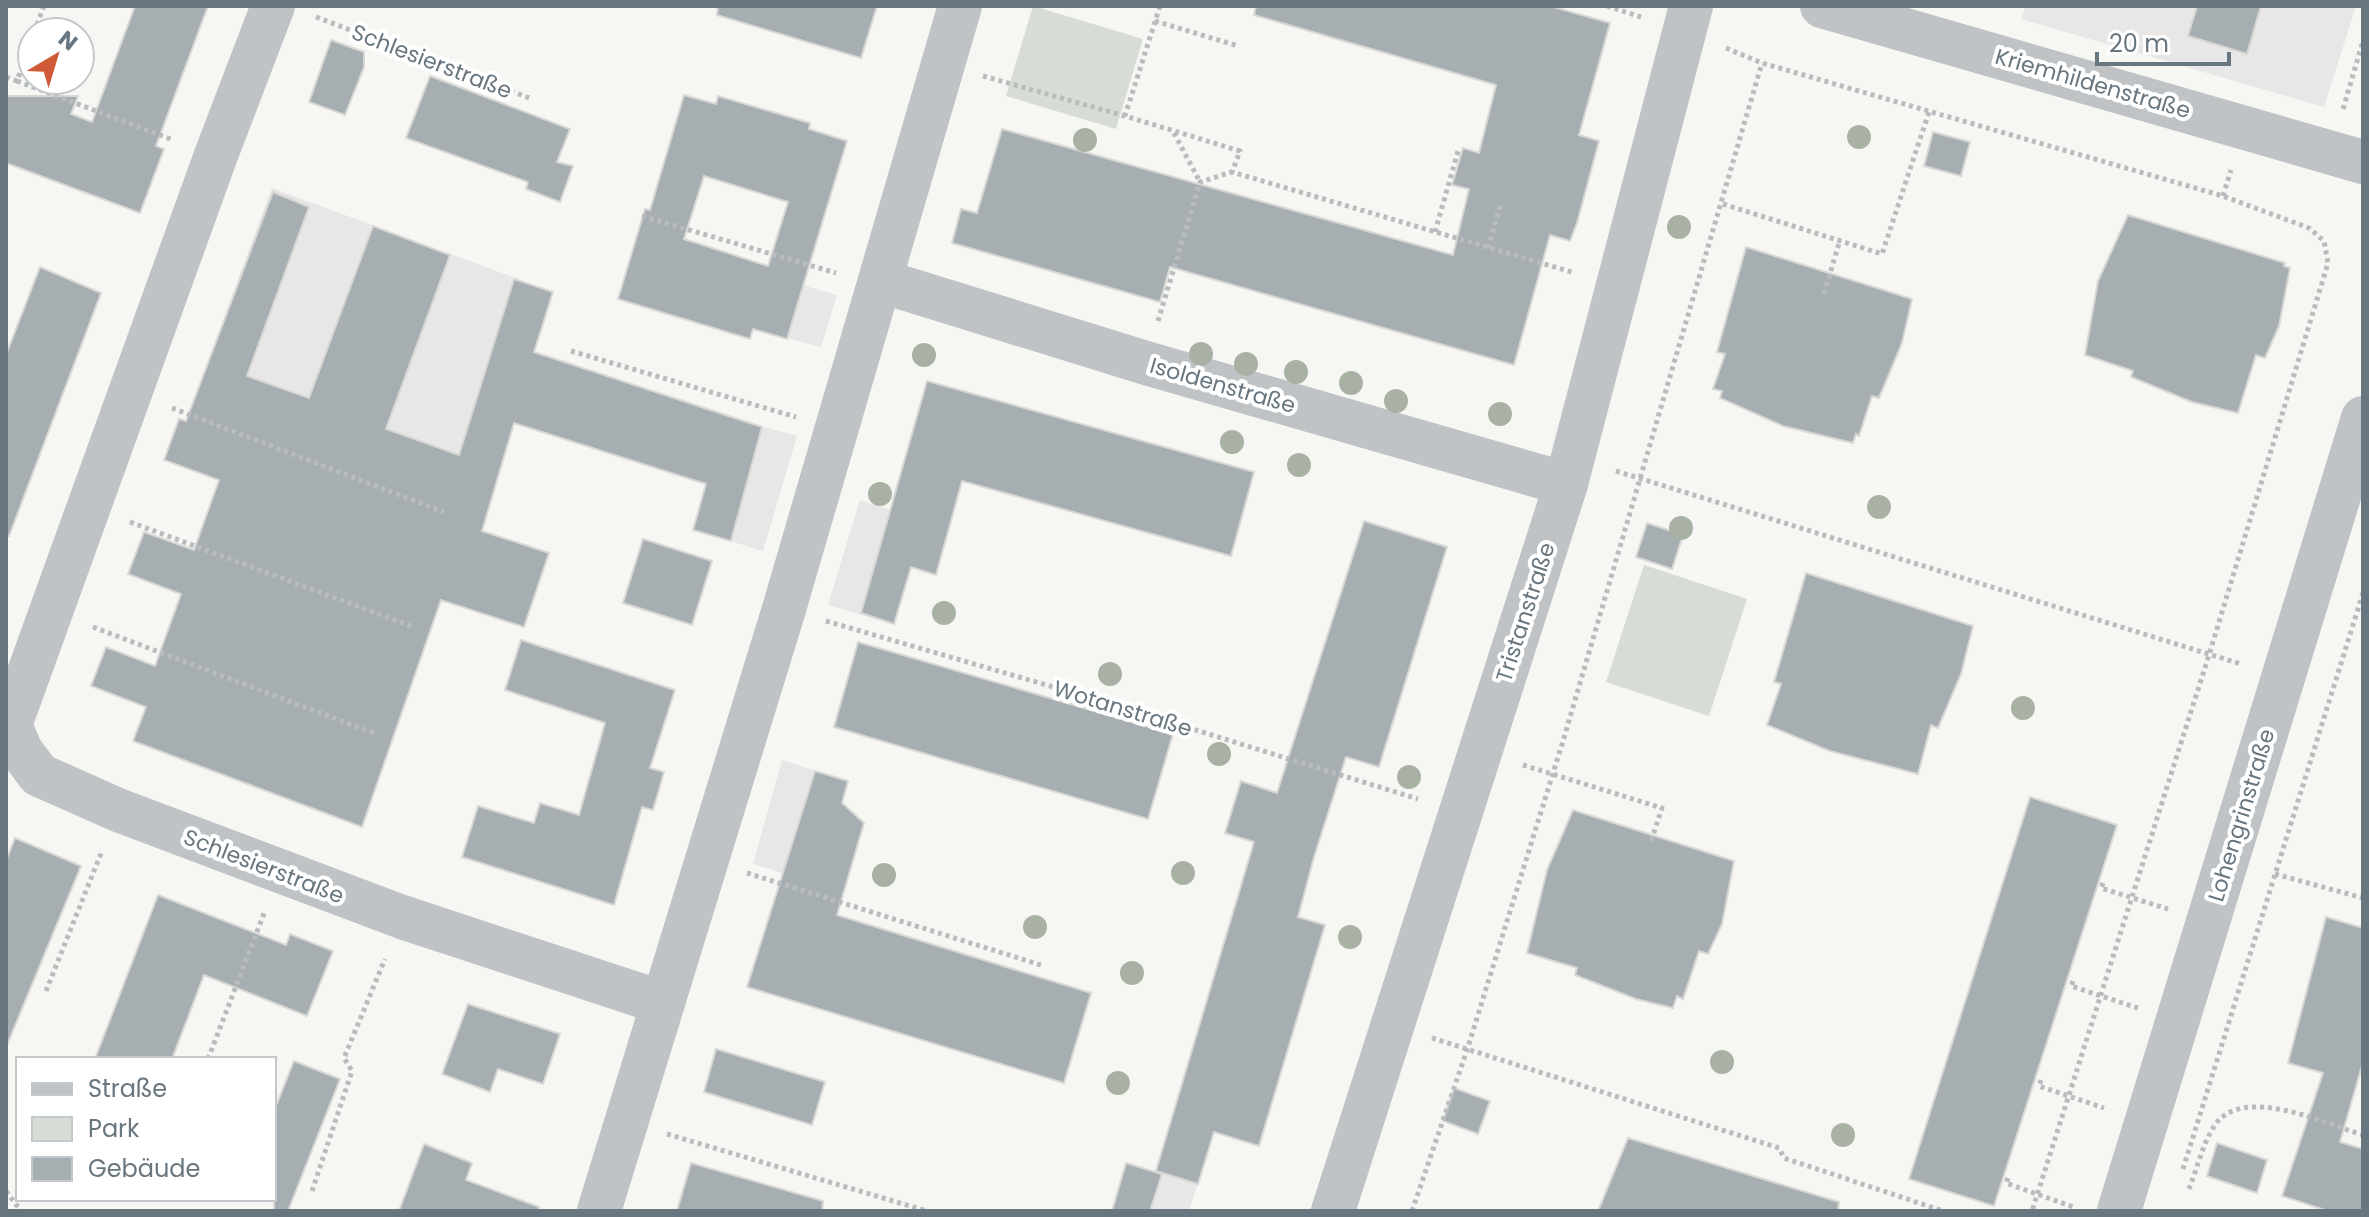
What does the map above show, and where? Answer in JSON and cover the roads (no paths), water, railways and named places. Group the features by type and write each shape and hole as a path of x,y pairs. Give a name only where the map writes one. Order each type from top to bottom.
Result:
{"street":[{"path":"599,1211 784,609 960,6"},
{"name":"Kriemhildenstraße","path":"1822,6 2346,156"},
{"name":"Schlesierstraße","path":"289,9 216,155 10,725 21,751 39,775 118,810 402,917 663,1003"},
{"name":"Tristanstraße","path":"1333,1211 1569,471 1688,18"},
{"name":"Isoldenstraße","path":"880,283 1146,363 1569,471"},
{"name":"Lohengrinstraße","path":"2119,1211 2363,418"}]}
